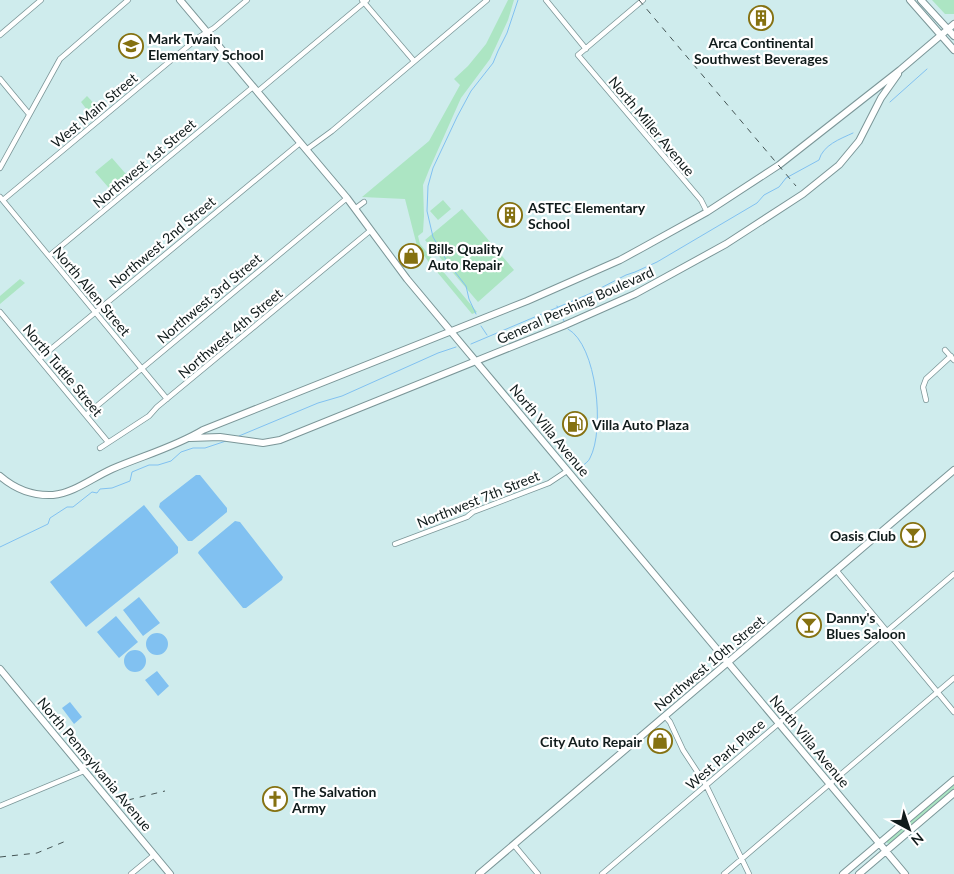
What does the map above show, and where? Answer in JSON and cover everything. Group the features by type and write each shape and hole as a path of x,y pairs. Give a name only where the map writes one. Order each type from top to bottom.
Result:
{"main road":[{"name":"North Villa Avenue","path":"180,0 356,208 391,259 905,874"},
{"path":"910,0 954,50"},
{"path":"921,0 954,36"},
{"name":"General Pershing Boulevard","path":"0,476 14,486 29,493 54,495 68,491 113,469 189,438 203,430 527,301 620,260 707,212 779,165 900,70 954,24"},
{"name":"General Pershing Boulevard","path":"189,438 215,437 263,443 280,440 534,339 635,294 726,244 816,184 849,154 859,141 882,98 900,70"},
{"path":"225,438 222,429 226,421"},
{"name":"Northwest 10th Street","path":"479,874 954,471"},
{"name":"North Pennsylvania Avenue","path":"1,674 170,874"},
{"path":"843,874 954,780"},
{"path":"858,874 954,793"}],"street":[{"path":"0,35 41,0"},
{"path":"0,168 55,66 63,55 128,0"},
{"name":"West Main Street","path":"1,199 247,0"},
{"path":"306,150 332,131 487,0"},
{"path":"546,0 586,49 644,0"},
{"path":"364,1 414,61"},
{"name":"Northwest 1st Street","path":"49,256 364,1"},
{"name":"North Miller Avenue","path":"586,49 578,55 701,200 707,212"},
{"path":"0,79 29,114"},
{"name":"Northwest 2nd Street","path":"40,359 300,142"},
{"name":"Northwest 3rd Street","path":"86,415 347,198"},
{"name":"North Allen Street","path":"1,199 167,399"},
{"path":"356,208 364,202"},
{"name":"Northwest 4th Street","path":"100,448 149,416 371,230"},
{"name":"North Tuttle Street","path":"0,312 108,442"},
{"path":"926,400 923,387 926,379 952,358 945,350"},
{"name":"Northwest 7th Street","path":"395,544 549,483 567,471"},
{"path":"836,570 954,712"},
{"name":"West Park Place","path":"602,874 954,574"},
{"path":"724,874 954,678"},
{"path":"665,716 670,722 683,750 706,786 749,874"},
{"path":"0,806 84,770"},
{"path":"514,845 538,874"},
{"path":"131,874 154,855"}],"green space":[{"path":"508,0 514,0 508,20 490,59 461,98 423,185 424,216 423,232 418,236 420,244 477,312 472,314 417,246 405,199 362,197 429,141 460,85 454,79 468,66 486,44"},
{"path":"932,0 954,0 954,14 945,14"},
{"path":"87,96 102,112 96,117 93,113 91,115 81,102"},
{"path":"112,158 132,181 115,195 95,172"},
{"path":"443,200 451,209 438,220 430,211"},
{"path":"462,209 514,270 478,302 425,240"},
{"path":"20,279 25,283 0,304 0,296"},
{"path":"954,783 954,789 890,844 887,843 887,840"}],"water":[{"path":"196,475 200,475 227,508 227,512 192,541 188,541 159,507 160,503"},
{"path":"144,505 178,547 178,553 86,627 50,582"},
{"path":"235,521 240,522 283,577 282,580 246,608 243,608 198,553"},
{"path":"139,597 160,623 143,636 123,610"},
{"path":"116,616 138,642 119,658 97,632"},
{"path":"157,633 165,636 168,644 165,652 157,655 149,652 146,644 149,636"},
{"path":"135,650 145,657 146,661 139,671 135,672 125,665 124,661 131,651"},
{"path":"157,671 169,686 158,696 145,680"},
{"path":"70,702 82,717 74,724 62,708"}],"waterway":[{"path":"476,314 469,299 466,286 448,263 433,237 427,211 428,186 433,168 457,117 471,91 493,63 507,33 518,0"},
{"path":"890,102 927,69"},
{"path":"471,344 589,294 657,262 757,203 764,195 779,187 786,178 819,160 828,146 853,133"},
{"path":"557,306 564,321"},
{"path":"481,326 487,335"},
{"path":"568,329 578,338 586,352 596,389 597,428 595,445 589,459 582,466"},
{"path":"239,436 318,403 342,396 438,353 456,347"},
{"path":"0,547 48,524 50,518 67,507 73,507 92,492 97,493 100,489 112,488 130,481 132,472 149,465 158,465 171,461 181,452 193,448 205,448 226,441"}],"railway":[{"path":"639,0 796,186"},
{"path":"128,800 165,791"},
{"path":"0,857 37,853 66,841"}],"place":[{"name":"Arca Continental Southwest Beverages","path":"761,18"},
{"name":"Mark Twain Elementary School","path":"131,46"},
{"name":"ASTEC Elementary School","path":"510,215"},
{"name":"Bills Quality Auto Repair","path":"411,256"},
{"name":"Villa Auto Plaza","path":"575,424"},
{"name":"Oasis Club","path":"913,535"},
{"name":"Danny's Blues Saloon","path":"809,625"},
{"name":"City Auto Repair","path":"660,741"},
{"name":"The Salvation Army","path":"275,799"}]}
